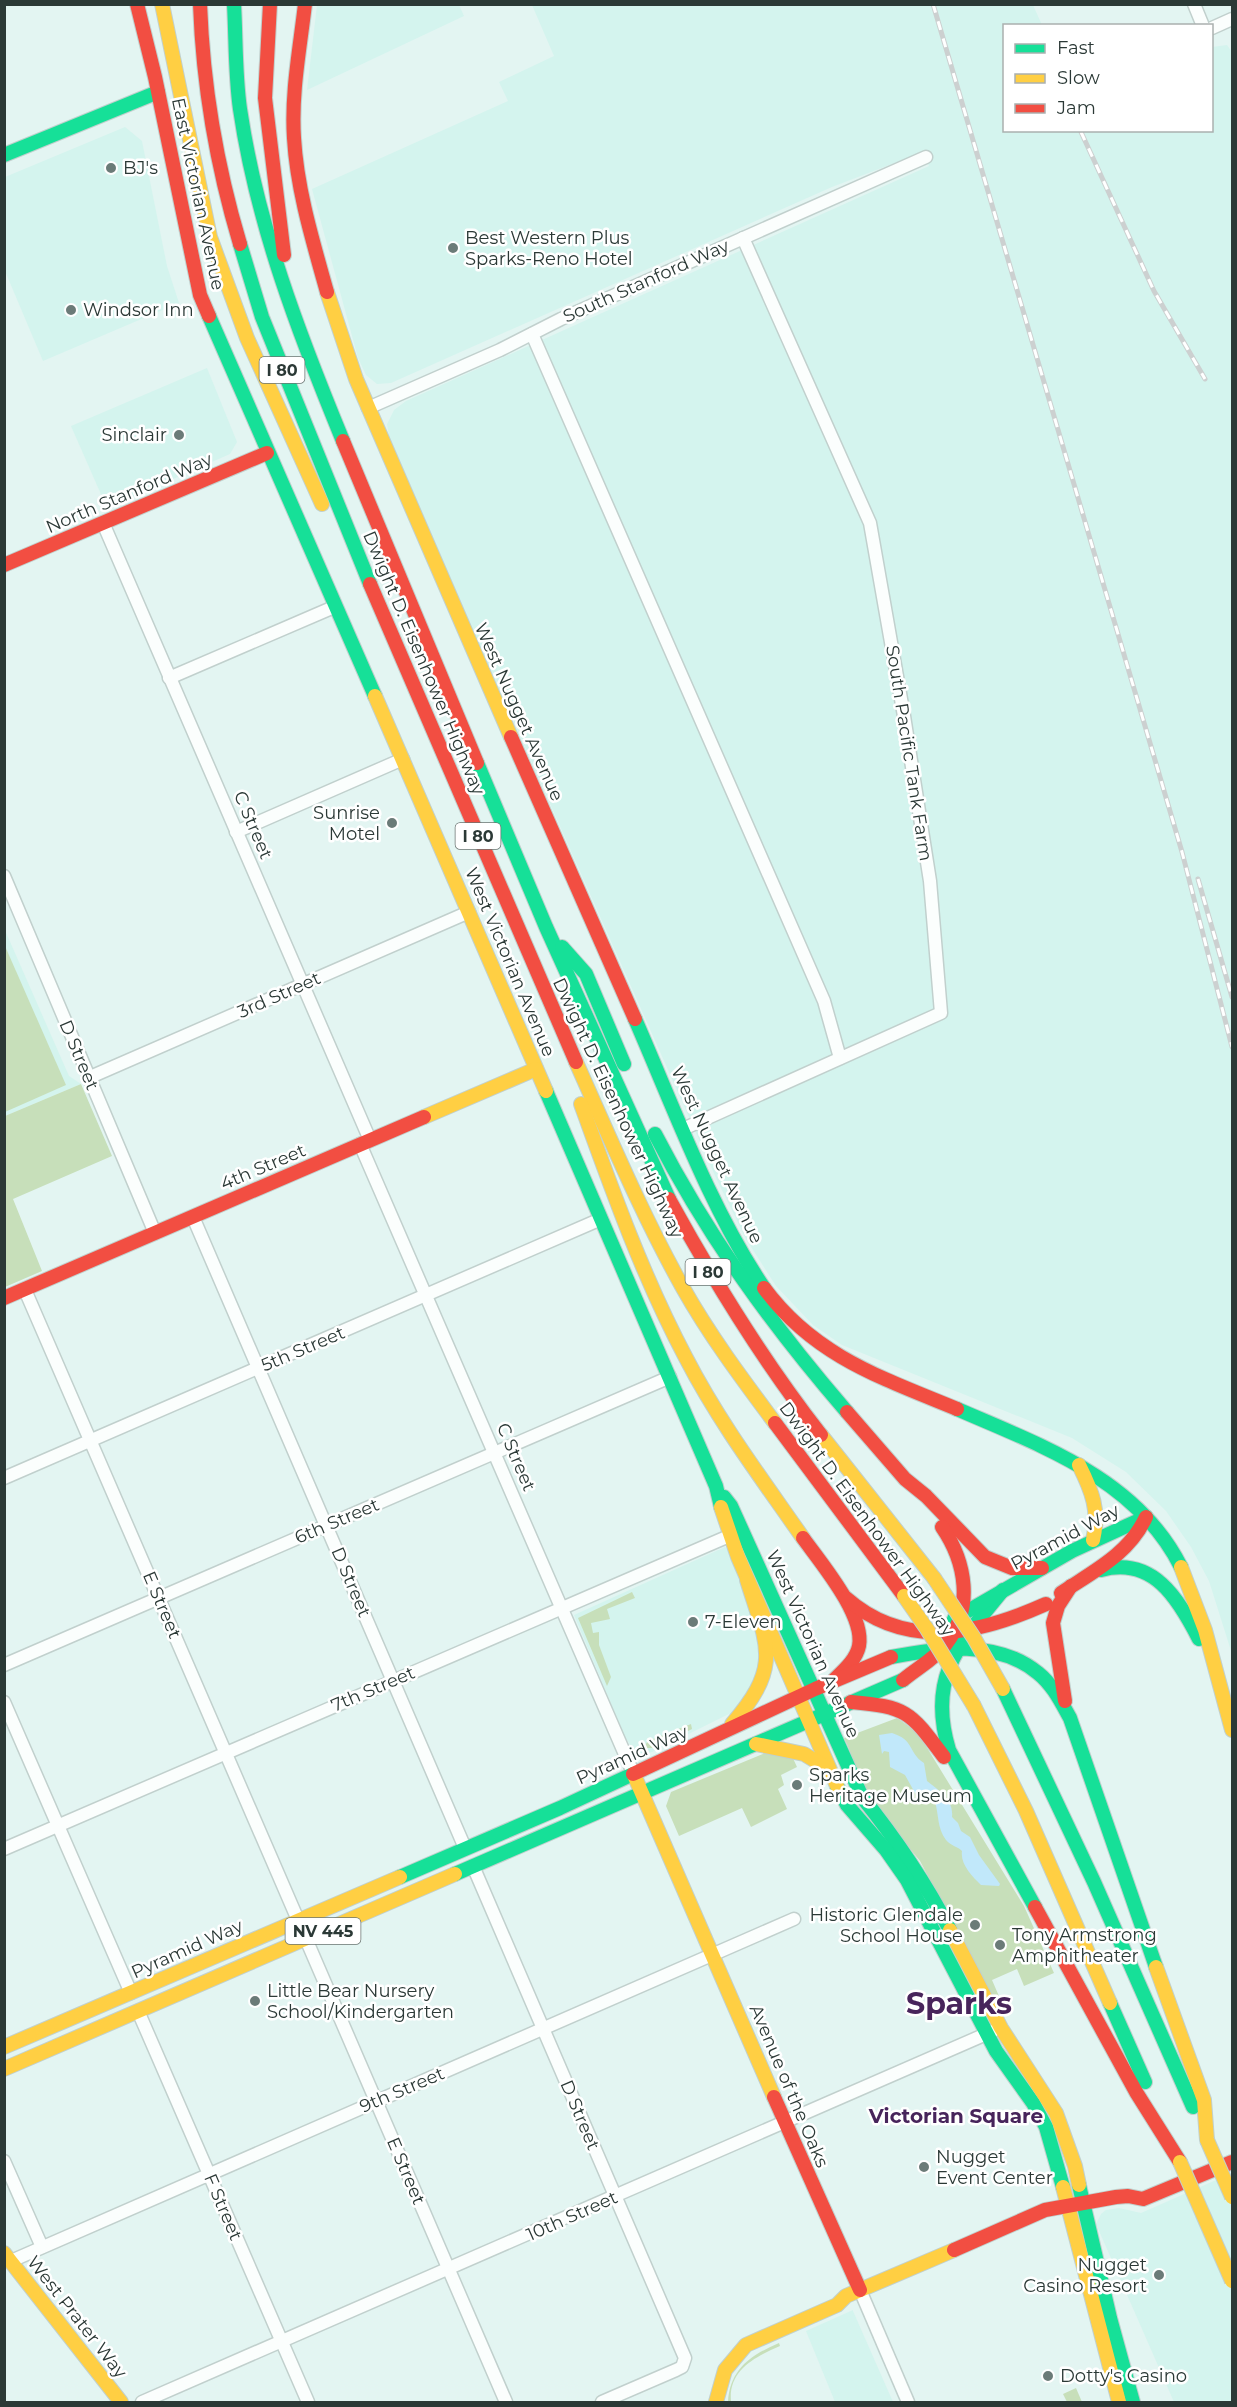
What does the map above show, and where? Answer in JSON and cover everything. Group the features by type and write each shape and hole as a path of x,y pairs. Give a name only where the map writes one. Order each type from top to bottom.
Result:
{"main road":[{"name":"East Victorian Avenue","path":"137,4 201,295 267,453"},
{"path":"162,4 203,212 230,296 373,616 408,673"},
{"name":"Dwight D. Eisenhower Highway","path":"200,4 202,52 219,155 236,230 262,317 408,673 548,1000 648,1222 684,1290 744,1381 904,1596 974,1706 1026,1811 1233,2282"},
{"name":"Dwight D. Eisenhower Highway","path":"234,4 240,108 260,205 288,303 315,374 546,927 667,1195 708,1271 792,1398 934,1578 974,1638 1004,1689 1089,1872 1233,2197"},
{"path":"270,4 265,98 288,303"},
{"name":"West Nugget Avenue","path":"305,4 294,99 294,139 299,180 324,286 348,358 451,602 736,1245 770,1295 814,1340 862,1369 1079,1464 1116,1489 1146,1517 1179,1561 1191,1587 1233,1730"},
{"path":"4,155 158,92"},
{"name":"North Stanford Way","path":"4,565 267,453"},
{"name":"West Victorian Avenue","path":"267,453 403,759 716,1486 731,1506 747,1580 767,1620 829,1769 847,1805 886,1850 914,1891 996,2051 1033,2103 1046,2127 1119,2403"},
{"path":"546,927 586,974 630,1077"},
{"path":"548,1000 565,1062 666,1320 699,1383 736,1442 839,1591 856,1623 859,1642 856,1655 834,1680"},
{"name":"4th Street","path":"4,1298 536,1069"},
{"path":"649,1121 696,1212 752,1298 804,1363 905,1479 946,1532 957,1551 964,1583 960,1615 954,1630 956,1650"},
{"path":"1079,1464 1094,1495 1098,1510 1093,1540"},
{"path":"905,1479 926,1496 985,1557 994,1563 1015,1569 1042,1568"},
{"name":"Pyramid Way","path":"4,2069 473,1866 638,1784 722,1734 834,1680 891,1657 1003,1590 1093,1540 1146,1517"},
{"name":"Pyramid Way","path":"4,2047 465,1848 638,1784 756,1744 903,1680 1046,1604 1096,1571 1136,1538 1142,1530 1146,1517"},
{"name":"West Victorian Avenue","path":"736,1533 815,1689 862,1797 925,1883 1001,2028 1056,2113 1068,2142 1133,2403"},
{"path":"1096,1571 1116,1566 1135,1567 1152,1576 1165,1588 1190,1620 1217,1678"},
{"path":"722,1734 755,1698 765,1677 767,1665 766,1640 747,1580"},
{"path":"1071,1586 1055,1611 1052,1626 1065,1705 1137,1916 1204,2100 1207,2140"},
{"path":"1003,1590 956,1650 942,1684 940,1714 945,1741 969,1789 1136,2092 1180,2162"},
{"path":"839,1591 876,1620 902,1630 931,1632 973,1628 1012,1619 1046,1604"},
{"path":"891,1657 956,1650 999,1652 1027,1664 1048,1680 1065,1705"},
{"path":"851,1702 884,1704 906,1712 923,1727 969,1789"},
{"path":"756,1744 802,1752 819,1760 829,1769"},
{"name":"Avenue of the Oaks","path":"638,1784 784,2122 860,2290"},
{"path":"716,2403 717,2389 724,2370 746,2345 837,2305 846,2296 1045,2210 1128,2196 1143,2199 1233,2163"},
{"name":"West Prater Way","path":"8,2257 121,2403"},
{"path":"708,2403 711,2378 716,2366 743,2336 833,2296 846,2296"}],"street":[{"path":"1194,4 1202,24"},
{"path":"1213,28 1233,19"},
{"name":"South Stanford Way","path":"368,408 926,157"},
{"name":"South Pacific Tank Farm","path":"683,1129 941,1013 930,881 870,523 743,238"},
{"path":"532,334 805,957 829,1014 840,1058"},
{"name":"C Street","path":"103,523 303,985 426,1296 638,1784"},
{"path":"170,678 334,607"},
{"path":"236,832 403,759"},
{"name":"D Street","path":"4,876 155,1233"},
{"name":"3rd Street","path":"88,1078 469,912"},
{"name":"D Street","path":"193,1217 465,1848"},
{"name":"5th Street","path":"4,1478 601,1219"},
{"name":"E Street","path":"25,1290 298,1920"},
{"name":"6th Street","path":"4,1665 670,1377"},
{"name":"7th Street","path":"4,1849 736,1533"},
{"path":"4,1702 131,1992"},
{"name":"D Street","path":"473,1866 684,2353 684,2363 676,2370 602,2403"},
{"name":"9th Street","path":"8,2257 42,2247 794,1919"},
{"name":"E Street","path":"306,1939 506,2403"},
{"name":"F Street","path":"138,2011 308,2403"},
{"name":"10th Street","path":"142,2403 1001,2028"},
{"path":"4,2161 42,2247"},
{"name":"Avenue of the Oaks","path":"860,2290 908,2403"}],"shaded area":[{"path":"317,5 459,5 464,16 307,90"},
{"path":"532,5 1033,5 1042,24 1003,24 1003,132 1213,132 1213,47 1227,45 1232,52 1232,1654 1209,1581 1191,1547 1166,1511 1126,1472 1072,1438 842,1345 813,1325 776,1286 746,1239 716,1178 389,436 387,424 394,410 406,401 929,166 923,152 832,187 391,383 377,384 366,375 358,358 312,189 508,101 499,82 554,56"},
{"path":"125,127 142,141 167,266 179,303 43,361 5,271 5,177"},
{"path":"207,368 237,442 230,454 107,508 71,426"},
{"path":"4,928 69,1076 81,1084 5,1116"},
{"path":"725,1547 758,1631 759,1678 731,1713 652,1752 643,1754 634,1751 625,1737 574,1615"},
{"name":"Nugget Casino Resort","path":"1232,2173 1232,2402 1174,2402 1096,2224 1106,2210 1119,2208 1141,2213"},
{"path":"853,2310 893,2402 835,2402 806,2331"}],"green space":[{"path":"5,946 66,1085 4,1112"},
{"path":"81,1084 112,1156 13,1199 42,1271 5,1287 5,1116"},
{"path":"632,1592 635,1598 607,1609 610,1619 591,1623 593,1633 599,1632 599,1645 611,1677 607,1686 578,1618"},
{"path":"897,1718 918,1733 1024,1906 1054,1973 1024,1986 1017,1969 992,1980 1005,2010 1000,2012 920,1861 867,1796 844,1738"},
{"path":"691,1724 692,1729 654,1748 643,1748 648,1741"},
{"path":"765,1753 791,1754 797,1767 781,1775 784,1785 778,1789 787,1809 751,1827 742,1808 679,1836 666,1806 671,1792"},
{"path":"779,2343 780,2346 745,2366 734,2381 731,2402 728,2402 733,2381 744,2365 751,2358"},
{"path":"1076,2388 1082,2402 1067,2402 1063,2394"}],"water":[{"path":"892,1733 904,1739 924,1763 927,1781 948,1800 952,1817 958,1823 961,1831 970,1837 979,1855 1000,1884 999,1886 981,1885 974,1878 963,1861 962,1851 948,1842 943,1835 935,1802 924,1800 915,1793 905,1775 890,1767 889,1752 884,1751 882,1754 879,1735"}],"railway":[{"path":"933,4 1182,852 1232,1047"},
{"path":"1081,132 1154,291 1205,379"},
{"path":"1198,879 1232,997"}],"traffic: fast":[{"path":"234,4 238,96 257,195 281,278 343,441"},
{"path":"4,155 158,92"},
{"path":"240,244 262,317 370,584"},
{"path":"209,316 375,696"},
{"path":"477,763 546,927 669,1199"},
{"path":"562,947 586,974 624,1064"},
{"path":"635,1019 710,1191 764,1288"},
{"path":"546,1091 716,1486 721,1507"},
{"path":"655,1134 697,1209 743,1279 767,1313 847,1412"},
{"path":"957,1409 1054,1452 1113,1488 1139,1510 1162,1536 1181,1567"},
{"path":"724,1497 731,1506 862,1797 909,1861 950,1930"},
{"path":"954,1619 1072,1551 1146,1517"},
{"path":"1101,1570 1119,1567 1135,1569 1162,1584 1182,1609 1199,1639"},
{"path":"1003,1590 973,1628 951,1663 942,1702 943,1724 949,1750 1035,1907"},
{"path":"891,1657 948,1649 986,1651 1022,1662 1048,1683 1070,1718 1156,1967"},
{"path":"455,1874 903,1680"},
{"path":"1003,1689 1094,1882 1193,2107"},
{"path":"400,1877 633,1774"},
{"path":"837,1786 847,1805 886,1850 907,1880 996,2051 1033,2103 1046,2127 1063,2187"},
{"path":"1110,2003 1145,2082"},
{"path":"1079,2185 1110,2318 1133,2402"}],"traffic: slow":[{"path":"162,4 210,237 247,338 322,504"},
{"path":"327,292 356,379 511,737"},
{"path":"375,696 546,1091"},
{"path":"576,1062 640,1204 683,1288 739,1374 775,1423"},
{"path":"424,1117 536,1069"},
{"path":"581,1104 642,1265 670,1327 727,1428 803,1538"},
{"path":"821,1435 934,1578"},
{"path":"1079,1465 1094,1501 1096,1520 1093,1540"},
{"path":"721,1507 738,1557 837,1786"},
{"path":"1181,1567 1205,1630 1232,1730"},
{"path":"934,1578 974,1638 1003,1689"},
{"path":"732,1724 748,1704 758,1686 764,1671 766,1655 761,1623 747,1580"},
{"path":"904,1596 974,1706"},
{"path":"974,1706 1026,1811 1110,2003"},
{"path":"756,1744 804,1754 829,1769"},
{"path":"634,1775 774,2097"},
{"path":"4,2069 455,1874"},
{"path":"4,2047 400,1877"},
{"path":"950,1930 1001,2028 1056,2113 1075,2166 1079,2185"},
{"path":"1156,1967 1204,2100 1207,2140"},
{"path":"1207,2140 1232,2197"},
{"path":"1180,2162 1232,2281"},
{"path":"1063,2187 1119,2402"},
{"path":"716,2402 725,2370 746,2345 837,2305 846,2296 954,2250"},
{"path":"4,2253 121,2402"}],"traffic: jam":[{"path":"137,4 155,77 200,295 209,316"},
{"path":"200,4 204,65 218,156 240,244"},
{"path":"270,4 265,98 284,255"},
{"path":"305,4 295,87 294,138 302,196 327,292"},
{"path":"343,441 477,763"},
{"path":"4,565 267,453"},
{"path":"370,584 576,1062"},
{"path":"511,737 635,1019"},
{"path":"4,1298 424,1117"},
{"path":"669,1199 740,1320 821,1435"},
{"path":"764,1288 784,1311 827,1348 876,1375 957,1409"},
{"path":"847,1412 905,1479 926,1496 985,1557 1012,1568 1042,1568"},
{"path":"775,1423 904,1596"},
{"path":"1061,1593 1110,1561 1130,1541 1146,1517"},
{"path":"903,1680 942,1649 955,1630 961,1615 963,1600 961,1570 957,1555 942,1527"},
{"path":"803,1538 849,1605 859,1633 859,1646 855,1656 834,1680"},
{"path":"1065,1701 1053,1623 1058,1606 1071,1586"},
{"path":"846,1598 869,1615 893,1626 918,1631 943,1632 995,1623 1046,1604"},
{"path":"633,1774 815,1689 891,1657"},
{"path":"851,1702 885,1706 906,1714 923,1730 944,1757"},
{"path":"1035,1907 1136,2092 1180,2162"},
{"path":"774,2097 860,2290"},
{"path":"954,2250 1045,2210 1116,2197 1128,2196 1143,2199 1232,2162"}],"place":[{"name":"BJ's","path":"111,168"},
{"name":"Best Western Plus Sparks-Reno Hotel","path":"453,248"},
{"name":"Windsor Inn","path":"71,310"},
{"name":"Sinclair","path":"179,435"},
{"name":"Sunrise Motel","path":"392,823"},
{"name":"7-Eleven","path":"693,1622"},
{"name":"Sparks Heritage Museum","path":"797,1785"},
{"name":"Historic Glendale School House","path":"975,1925"},
{"name":"Tony Armstrong Amphitheater","path":"1000,1945"},
{"name":"Little Bear Nursery School/Kindergarten","path":"255,2001"},
{"name":"Nugget Event Center","path":"924,2167"},
{"name":"Nugget Casino Resort","path":"1159,2275"},
{"name":"Dotty's Casino","path":"1048,2376"}],"district":[{"name":"Sparks","path":"959,2003"},
{"name":"Victorian Square","path":"956,2116"}]}
